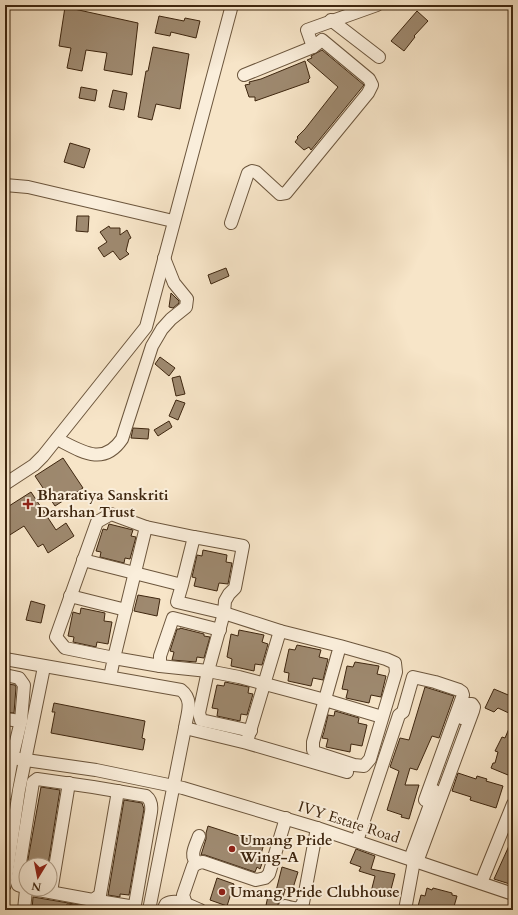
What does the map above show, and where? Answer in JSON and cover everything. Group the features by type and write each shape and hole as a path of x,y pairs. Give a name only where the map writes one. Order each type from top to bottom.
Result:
{"street":[{"path":"5,484 34,465 57,439 146,327 232,5"},
{"path":"313,47 307,30 331,20 377,5"},
{"path":"331,20 378,57"},
{"path":"231,223 248,173 254,171 280,194 286,193 371,89 372,85 369,79 322,40 313,47 244,75"},
{"path":"5,185 28,188 173,222"},
{"path":"57,439 88,454 96,455 104,454 112,450 119,443 125,432 152,346 162,329 171,319 186,307 187,302 184,294 172,279 164,258"},
{"path":"146,327 152,346"},
{"path":"251,731 201,720 199,712 208,671 224,613 225,601 235,588 243,546 146,527 111,514 97,522 56,637 65,648 160,666 208,671 265,683 382,717"},
{"path":"110,677 146,527"},
{"path":"160,666 160,656 173,618 194,537"},
{"path":"83,560 182,585"},
{"path":"70,596 126,610"},
{"path":"177,602 224,613 280,631 340,646 395,663 396,672 370,759 364,766 354,765 317,753 313,750 313,742 340,646"},
{"path":"173,618 220,630"},
{"path":"247,743 280,631"},
{"path":"5,659 181,690 188,697 189,703 185,728 149,910"},
{"path":"5,885 8,845 44,667"},
{"path":"5,675 19,678 24,685 21,721 7,777 5,796"},
{"path":"357,841 399,715 403,712 413,677 436,682 462,692 462,698 443,752 440,779"},
{"path":"405,910 414,861 440,779 466,709 469,703 472,704 474,708 473,711 440,779 425,800"},
{"path":"5,719 21,721"},
{"path":"185,728 247,743 347,772"},
{"name":"IVY Estate Road","path":"12,758 96,770 174,786 286,818 513,894"},
{"path":"93,786 96,770"},
{"path":"21,857 33,782 37,779 93,786 146,796 151,802 152,807 134,908 58,893"},
{"path":"56,857 68,783"},
{"path":"93,900 100,895 101,891 118,791"},
{"path":"481,883 513,804"},
{"path":"186,904 183,895 193,866 198,863 203,862 256,880 265,878 269,874 286,818"},
{"path":"284,906 295,909 303,903 317,828"},
{"path":"198,863 194,860 192,855 199,836"},
{"path":"24,910 26,897"},
{"path":"163,910 164,906 168,902 186,904 200,910"}],"building":[{"path":"65,7 138,23 132,75 104,70 107,53 86,50 82,71 67,68 71,48 59,46"},
{"path":"417,11 428,21 414,36 415,37 404,51 391,41"},
{"path":"159,16 184,21 185,18 200,21 196,38 171,32 170,36 155,33"},
{"path":"153,47 189,54 180,109 156,104 152,120 138,117 146,71 148,71"},
{"path":"322,50 364,85 311,150 309,147 304,150 295,142 298,138 297,137 338,87 307,60"},
{"path":"305,61 310,78 308,80 309,82 255,101 255,97 249,97 245,85 250,84 249,82 261,79"},
{"path":"81,87 97,90 95,101 79,98"},
{"path":"113,90 127,93 124,110 109,107"},
{"path":"70,143 90,149 84,168 64,162"},
{"path":"77,216 89,216 88,232 76,231"},
{"path":"109,226 110,228 120,228 120,235 127,230 131,238 129,239 126,251 129,254 120,260 113,251 104,257 98,248 107,242 100,232"},
{"path":"226,268 229,276 211,284 208,275"},
{"path":"171,293 179,301 179,303 173,308 169,307"},
{"path":"160,357 175,368 169,376 155,364"},
{"path":"180,376 185,394 176,396 172,378"},
{"path":"176,400 185,403 178,420 169,416"},
{"path":"169,421 172,427 158,436 154,430"},
{"path":"133,428 149,429 148,439 131,438"},
{"path":"63,458 83,488 55,506 35,476"},
{"path":"31,492 56,530 66,523 74,536 48,553 43,544 38,547 24,526 5,538 5,499 9,506"},
{"path":"109,524 133,530 131,536 136,537 130,559 125,558 124,563 100,557 101,552 96,551 103,529 107,530"},
{"path":"203,550 227,555 226,562 232,563 228,584 219,583 217,591 194,586 196,578 192,577 197,555 202,556"},
{"path":"138,595 160,599 157,616 134,611"},
{"path":"31,601 45,605 41,623 26,620"},
{"path":"81,608 105,613 104,621 112,622 108,644 97,642 96,647 73,642 74,637 68,636 73,612 80,614"},
{"path":"180,628 210,637 204,658 197,657 196,662 172,660 174,652 170,651 177,629"},
{"path":"239,630 264,635 262,642 268,644 262,665 255,664 254,671 231,666 232,659 227,657 231,634 238,636"},
{"path":"297,645 321,650 319,657 328,659 323,680 313,678 311,686 288,681 289,673 284,672 289,649 295,650"},
{"path":"355,662 379,666 377,674 386,676 381,697 371,695 369,703 346,698 348,690 342,689 347,666 353,667"},
{"path":"225,682 249,687 248,693 253,694 247,715 241,714 240,721 217,716 218,709 212,708 217,685 224,686"},
{"path":"7,684 15,685 16,687 14,713 5,712 5,687 7,688"},
{"path":"425,687 454,696 439,738 432,736 417,770 410,768 405,785 419,785 409,819 387,810 399,771 390,767 400,738 409,740"},
{"path":"494,689 513,697 513,715 498,708 494,712 485,708"},
{"path":"54,703 145,721 142,738 145,739 143,750 51,733 55,712 52,712"},
{"path":"335,711 359,718 358,723 367,725 362,746 351,744 350,752 326,747 328,739 322,738 328,715 334,716"},
{"path":"513,719 513,743 511,750 513,750 513,765 508,775 491,768 493,763 495,763 498,752 495,751 502,737 505,738"},
{"path":"458,773 476,779 477,776 487,779 486,781 503,786 496,808 470,800 471,797 452,791"},
{"path":"41,787 60,790 49,857 28,857"},
{"path":"124,800 142,803 144,809 129,895 120,894 120,897 108,895"},
{"name":"Umang Pride Wing-A","path":"208,826 264,844 261,854 265,855 260,869 257,867 255,872 205,855 201,855"},
{"path":"513,837 513,885 494,879"},
{"path":"356,849 375,856 371,869 395,874 389,897 371,892 375,876 359,871 361,867 350,863"},
{"path":"282,867 298,872 293,888 286,886 283,897 275,895"},
{"name":"Umang Pride Clubhouse","path":"217,878 234,884 227,906 210,900"},
{"path":"427,888 452,893 452,895 457,896 453,910 417,910 421,895 425,896"},
{"path":"268,896 281,899 278,904 278,910 265,910"},
{"path":"33,897 107,910 80,910 81,906 67,904 66,910 32,910"}],"place":[{"name":"Bharatiya Sanskriti Darshan Trust","path":"28,504"},
{"name":"Umang Pride Wing-A","path":"232,849"},
{"name":"Umang Pride Clubhouse","path":"222,892"}]}
